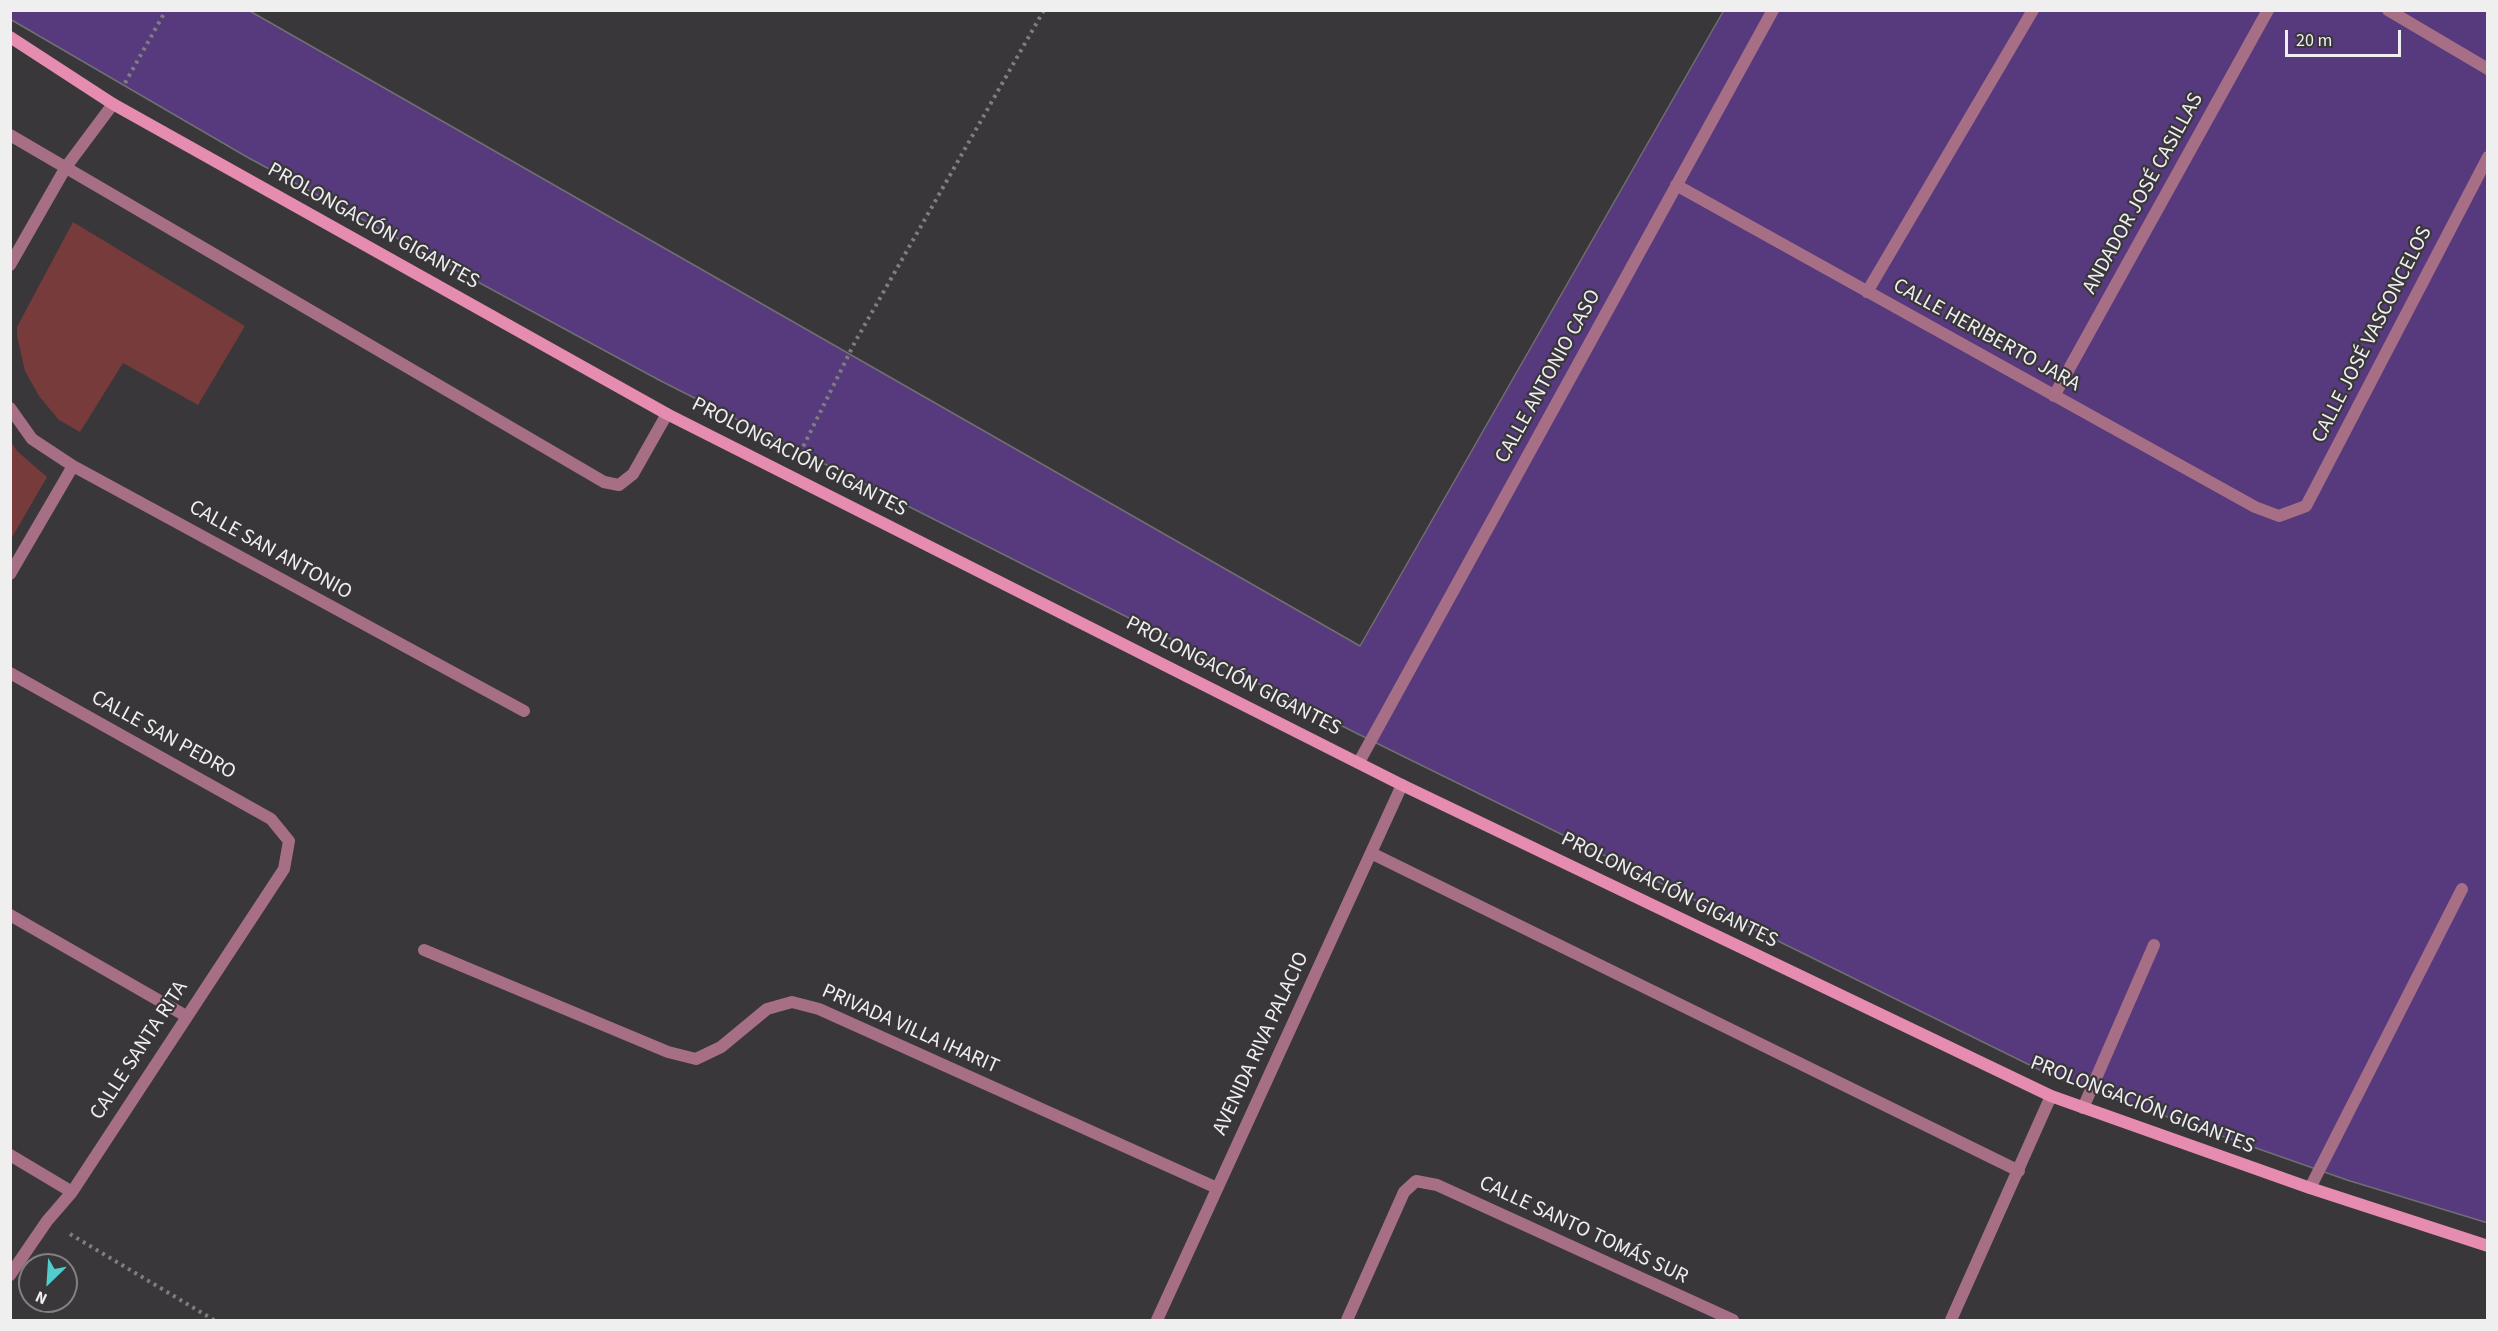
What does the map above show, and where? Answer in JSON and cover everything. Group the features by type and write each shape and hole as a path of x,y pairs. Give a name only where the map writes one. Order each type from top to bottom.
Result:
{"street":[{"name":"CALLE ANTONIO CASO","path":"1359,762 1773,10"},
{"path":"1867,292 2032,10"},
{"name":"ANDADOR JOSÉ CASILLAS","path":"2054,396 2268,10"},
{"path":"2388,10 2487,69"},
{"name":"PROLONGACIÓN GIGANTES","path":"10,38 113,104 667,414 1402,785 2051,1096 2310,1188 2487,1246"},
{"path":"10,265 66,167 113,104"},
{"path":"10,135 604,482 619,485 633,474 667,414"},
{"name":"CALLE JOSÉ VASCONCELOS","path":"2279,516 2306,506 2487,157"},
{"name":"CALLE HERIBERTO JARA","path":"1676,185 2255,507 2279,516"},
{"name":"CALLE SAN ANTONIO","path":"10,408 32,439 74,466 524,711"},
{"path":"10,574 74,466"},
{"name":"CALLE SAN PEDRO","path":"10,673 270,819 289,841"},
{"name":"AVENIDA RIVA PALACIO","path":"1157,1320 1402,785"},
{"name":"CALLE SANTA RITA","path":"10,1275 47,1221 72,1192 284,869 289,841"},
{"path":"1371,853 2019,1171"},
{"path":"2310,1188 2462,889"},
{"path":"10,915 186,1016"},
{"path":"2083,1108 2154,945"},
{"name":"PRIVADA VILLA IHARIT","path":"424,950 668,1052 696,1059 721,1047 767,1010 792,1002 819,1009 1217,1188"},
{"path":"1951,1320 2051,1096"},
{"path":"10,1155 72,1192"},
{"name":"CALLE SANTO TOMÁS SUR","path":"1347,1320 1404,1192 1416,1181 1437,1185 1733,1320"}],"path":[{"path":"113,104 166,10"},
{"path":"789,475 855,342 1044,10"},
{"path":"47,1221 214,1320"}],"shaded area":[{"path":"73,222 245,326 198,405 123,363 80,432 59,420 39,396 25,371 17,327"},
{"path":"11,442 17,451 47,477 11,539"}],"building":[{"path":"10,10 2488,10 2488,1223 2347,1180 2054,1077 1358,734 659,380 247,157 10,19"},
{"path":"248,10 1724,10 1360,646"}]}
